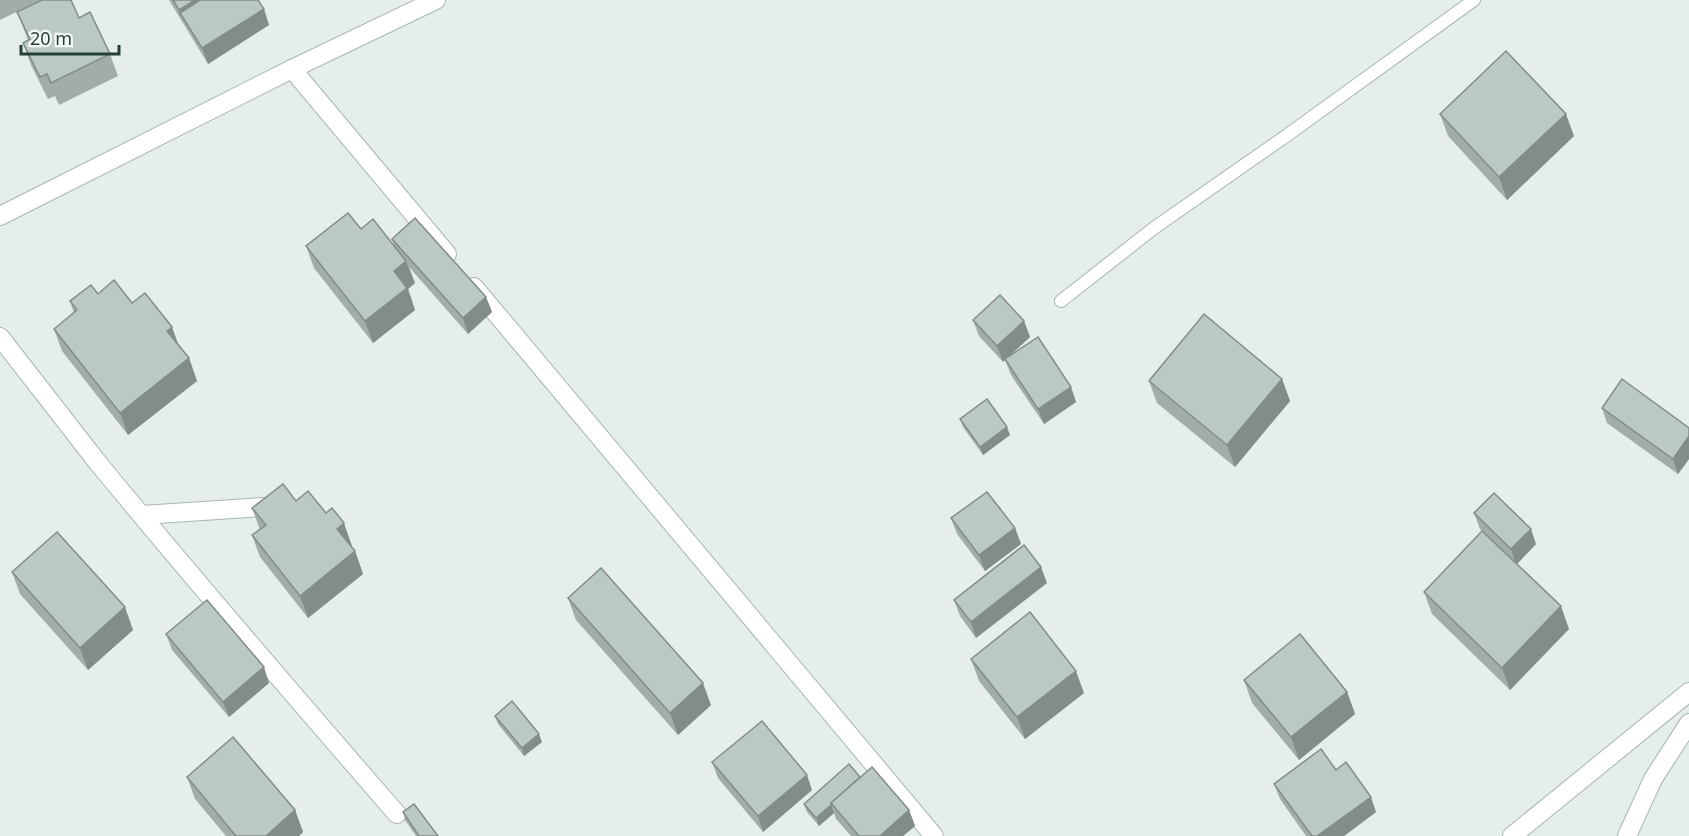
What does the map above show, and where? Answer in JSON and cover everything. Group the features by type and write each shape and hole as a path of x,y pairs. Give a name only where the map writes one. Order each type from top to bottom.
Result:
{"street":[{"path":"0,216 292,69 436,0"},
{"path":"292,69 934,836"},
{"path":"0,337 97,461 291,693 397,814"},
{"path":"142,515 262,507"},
{"path":"1512,836 1689,692"},
{"path":"1627,836 1653,779 1689,723"}],"lane":[{"path":"1061,301 1154,228 1474,0"}],"building":[{"path":"42,0 71,0 79,18 90,12 110,54 51,83 47,74 40,77 23,43 30,39 17,12"},
{"path":"173,0 195,0 179,10"},
{"path":"200,0 258,0 264,9 202,48 180,13"},
{"path":"1506,51 1566,114 1499,177 1440,114"},
{"path":"348,213 361,229 373,219 406,261 394,271 407,288 365,321 306,246"},
{"path":"415,218 486,297 463,318 392,239"},
{"path":"114,280 132,303 145,293 172,327 167,331 189,358 120,413 54,329 77,310 70,301 91,285 98,294"},
{"path":"1000,295 1024,321 997,346 973,320"},
{"path":"1204,314 1282,379 1227,445 1149,381"},
{"path":"1038,337 1071,387 1038,409 1005,359"},
{"path":"1622,379 1689,428 1689,436 1673,459 1602,408"},
{"path":"987,399 1007,427 980,447 960,419"},
{"path":"283,484 296,501 308,491 326,513 332,508 344,523 337,529 355,551 300,596 252,535 266,525 252,508"},
{"path":"987,492 1015,528 979,555 951,518"},
{"path":"1494,493 1531,529 1511,549 1474,513"},
{"path":"1482,531 1561,606 1502,668 1424,592"},
{"path":"57,532 125,607 80,648 12,572"},
{"path":"1024,545 1041,567 971,622 954,600"},
{"path":"601,568 703,683 670,713 568,598"},
{"path":"207,600 264,667 223,702 166,634"},
{"path":"1030,612 1076,671 1017,717 971,659"},
{"path":"1300,634 1347,692 1291,737 1244,680"},
{"path":"512,701 539,734 522,748 495,716"},
{"path":"762,721 807,775 758,816 712,762"},
{"path":"233,737 295,810 266,836 236,836 187,777"},
{"path":"1321,749 1336,770 1346,762 1371,797 1317,836 1312,836 1274,784"},
{"path":"849,764 860,777 816,818 804,804"},
{"path":"872,767 909,810 880,836 859,836 831,803"},
{"path":"414,804 438,836 419,836 403,812"}]}
